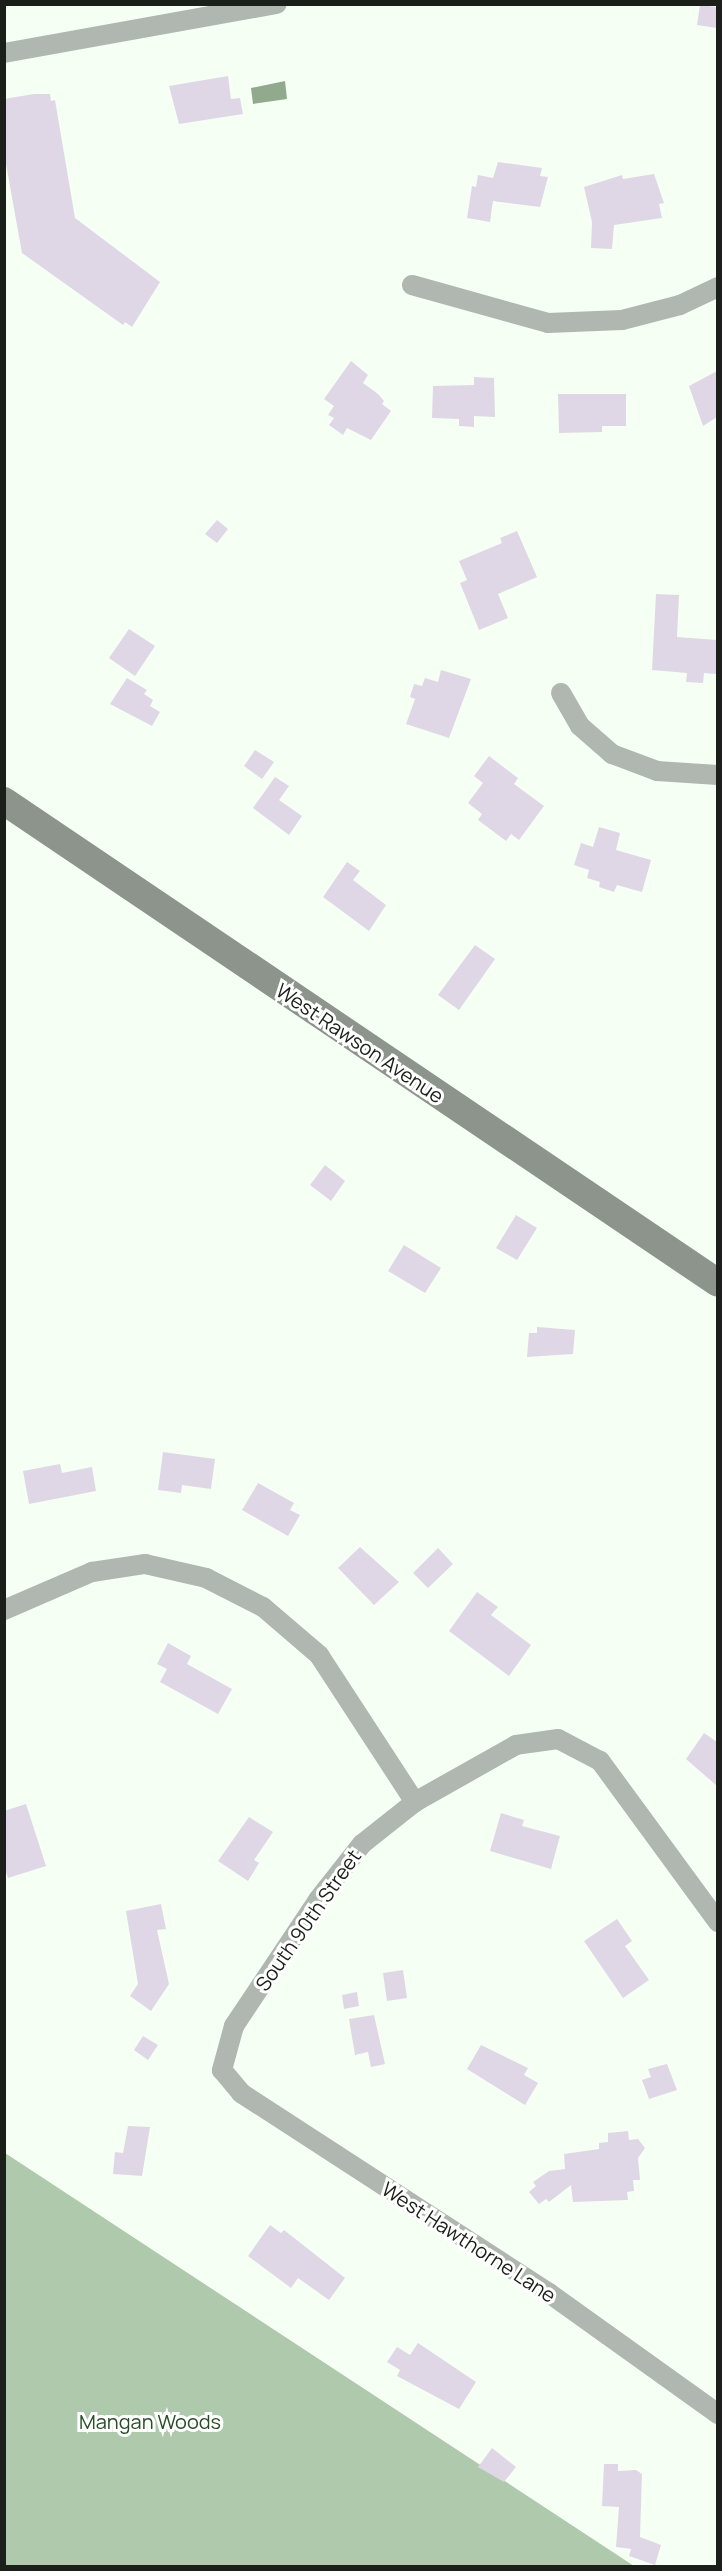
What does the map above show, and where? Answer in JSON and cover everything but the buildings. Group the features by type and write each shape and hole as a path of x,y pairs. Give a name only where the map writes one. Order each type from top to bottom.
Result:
{"main road":[{"name":"West Rawson Avenue","path":"4,801 717,1283"}],"street":[{"path":"4,53 277,4"},
{"path":"412,285 548,323 622,320 680,305 717,287"},
{"path":"561,693 580,726 612,754 657,771 717,775"},
{"path":"4,1610 92,1572 145,1564 206,1578 263,1607 319,1654 415,1802"},
{"name":"South 90th Street","path":"222,2070 234,2026 318,1900 362,1844 415,1802 516,1745 558,1739 600,1761 717,1922"},
{"name":"West Hawthorne Lane","path":"222,2070 241,2093 549,2293 717,2414"}],"green space":[{"name":"Mangan Woods","path":"5,2153 634,2566 5,2566"}],"shaded area":[{"path":"285,81 287,99 253,104 251,88"}]}
